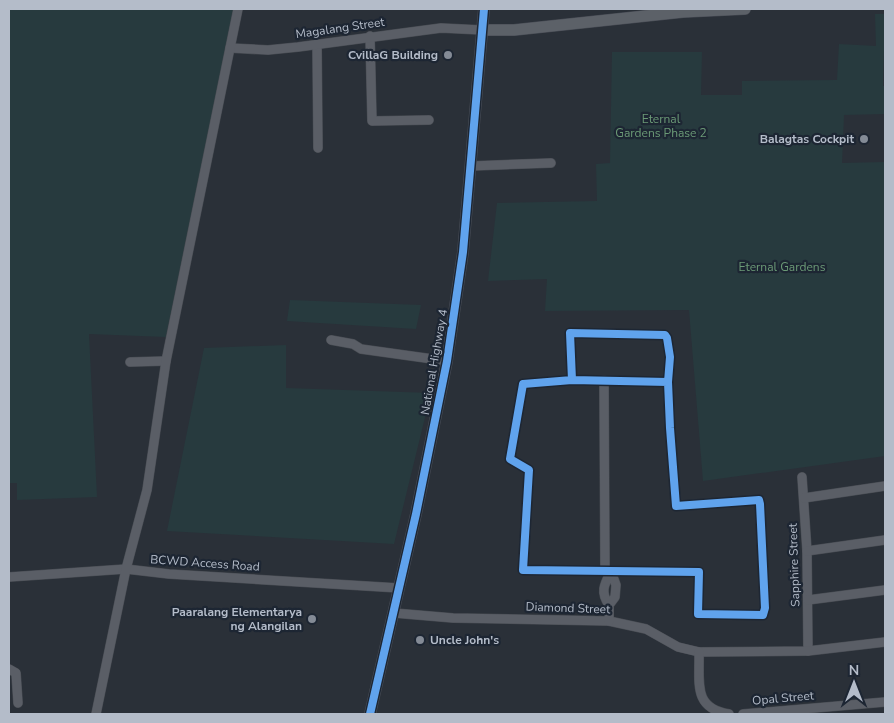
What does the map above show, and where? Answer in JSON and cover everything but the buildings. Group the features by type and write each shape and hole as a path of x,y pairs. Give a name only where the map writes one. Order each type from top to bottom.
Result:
{"main road":[{"name":"National Highway 4","path":"370,714 394,613 447,361 462,259 484,9"},
{"path":"482,30 514,30 683,12 745,9"}],"street":[{"path":"96,714 126,569 147,490 166,361 238,9"},
{"name":"Magalang Street","path":"230,48 268,50 442,28 482,30"},
{"path":"370,36 372,121 428,120"},
{"path":"317,44 318,148"},
{"path":"471,166 551,163"},
{"path":"572,380 570,334 665,335 670,357 668,382 676,506 756,500 760,502 765,608 763,615 698,614 699,572 523,570 529,470 510,459 523,384 572,380 668,382"},
{"path":"331,340 353,344 361,349 447,361"},
{"path":"130,362 166,361"},
{"path":"604,380 608,571 616,585 615,597 609,605 609,621"},
{"name":"Sapphire Street","path":"802,477 807,552 808,651"},
{"path":"804,498 885,486"},
{"path":"807,552 885,540"},
{"name":"BCWD Access Road","path":"9,577 126,569 169,574 399,588"},
{"path":"808,600 885,590"},
{"name":"Diamond Street","path":"394,613 452,618 609,621 646,629 678,647 699,652 808,651 885,642"},
{"path":"699,652 700,694 705,704 718,712 729,714"},
{"path":"9,669 16,673 18,703"},
{"name":"Opal Street","path":"743,714 885,702"}],"green space":[{"path":"9,9 234,9 166,337 89,334 97,497 17,500 17,483 9,483"},
{"name":"Eternal Gardens","path":"875,14 885,14 883,86 885,86 885,114 844,115 842,163 885,162 885,456 703,481 689,310 545,311 547,279 488,281 497,203 597,201 596,164 610,163 612,52 702,52 701,95 742,95 742,81 837,80 839,44 876,46"},
{"path":"290,300 421,305 416,329 287,321"},
{"path":"286,345 286,388 431,393 394,544 167,531 204,348"}],"cycle path":[{"path":"370,714 416,514 447,361 463,252 484,9"},
{"path":"572,380 570,333 665,335 670,357 668,382 676,506 759,500 765,608 763,615 698,614 699,572 523,570 529,470 510,459 523,384 572,380 668,382"}],"place":[{"name":"CvillaG Building","path":"448,55"},
{"name":"Balagtas Cockpit","path":"864,139"},
{"name":"Paaralang Elementarya ng Alangilan","path":"312,619"},
{"name":"Uncle John's","path":"420,640"}],"park label":[{"name":"Eternal Gardens Phase 2","path":"661,126"}]}
